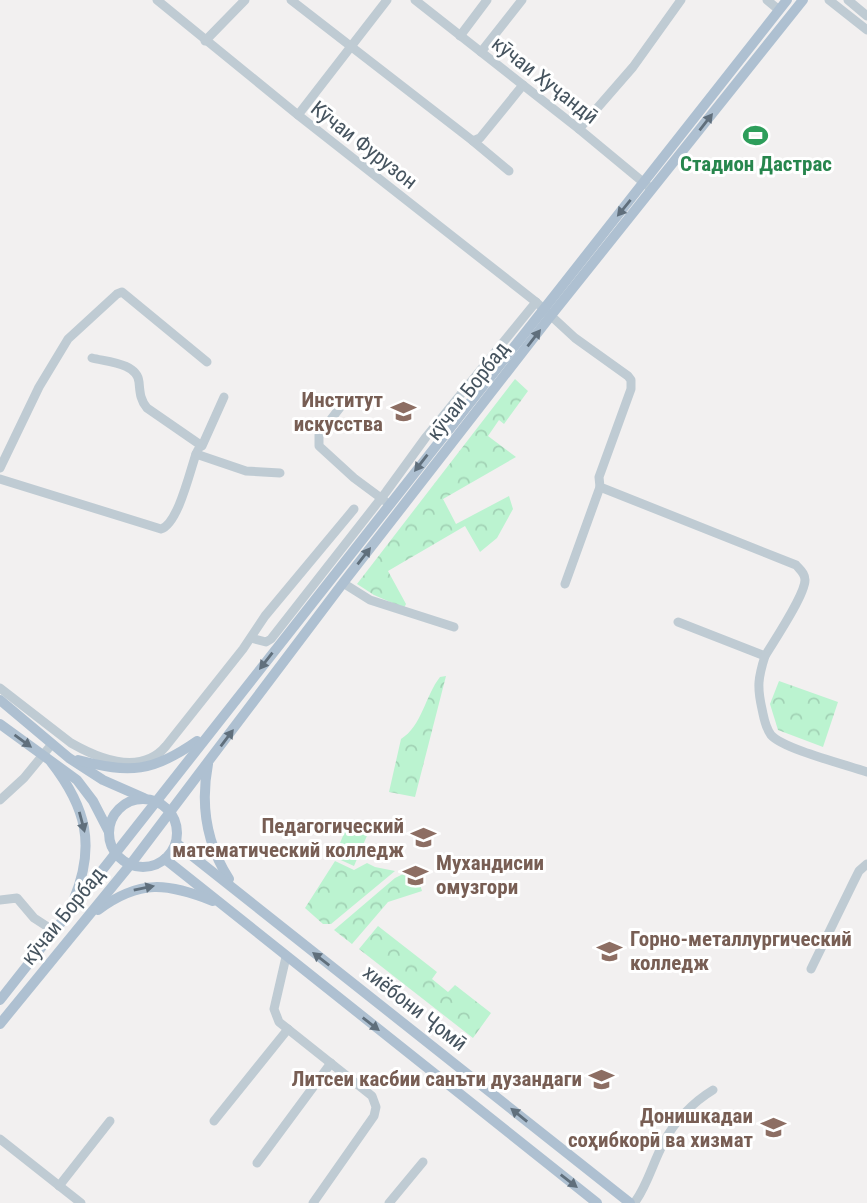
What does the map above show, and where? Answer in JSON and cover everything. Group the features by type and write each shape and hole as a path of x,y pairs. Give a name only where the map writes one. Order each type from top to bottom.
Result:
{"main road":[{"name":"кӯчаи Борбад","path":"648,186 787,0"},
{"name":"кӯчаи Борбад","path":"0,1000 115,852 151,799 208,734 385,501 803,0"},
{"name":"кӯчаи Борбад","path":"0,1024 130,865 208,763 543,309"},
{"path":"8,702 69,758 103,780 151,799 170,811 178,832 176,843 165,859"},
{"path":"0,724 77,780 93,801 109,832"},
{"path":"69,758 117,765 172,759 208,734"},
{"path":"46,759 69,785 82,816 87,839 85,866 68,913"},
{"path":"208,763 205,822 214,853 234,887"},
{"name":"кӯчаи Борбад","path":"151,799 134,799 124,804 110,821 109,832 115,852 130,865 147,867 165,859"},
{"name":"хиёбони Ҷомӣ","path":"176,843 552,1142 633,1203"},
{"name":"хиёбони Ҷомӣ","path":"165,859 597,1203"},
{"path":"84,920 130,891 155,886 180,889 223,904"},
{"path":"538,1157 552,1142"}],"street":[{"name":"Кӯчаи Фурузон","path":"157,0 543,309 575,338 631,380 631,389 599,477 600,487"},
{"path":"205,41 245,0"},
{"path":"291,0 509,171"},
{"path":"298,115 387,0"},
{"name":"кӯчаи Хуҷандӣ","path":"415,0 648,186"},
{"path":"460,36 487,0"},
{"path":"481,52 522,0"},
{"path":"579,129 634,67 681,0"},
{"path":"767,0 779,10"},
{"path":"829,0 867,30"},
{"path":"848,0 867,16"},
{"path":"473,141 480,138 523,85"},
{"path":"0,468 38,387 68,339 117,294 122,292 207,362"},
{"path":"92,358 131,368 137,373 142,401 147,408 199,450 246,471 280,473"},
{"path":"0,479 162,529 167,527 175,516 199,450 224,397"},
{"path":"251,638 266,642 271,639 385,501 354,478 319,446 319,435 345,401"},
{"path":"565,584 600,487 800,569 805,582 765,656 758,678 758,693 766,725 772,736 793,747 867,772"},
{"path":"160,759 265,616 354,509"},
{"path":"343,583 370,600 454,627"},
{"path":"678,622 765,656"},
{"path":"0,688 8,702 71,744 117,765"},
{"path":"0,800 46,759 52,744"},
{"path":"811,969 859,871 867,864"},
{"path":"0,900 17,898 34,918 54,931"},
{"path":"286,957 274,1009 279,1022 372,1096 376,1107 374,1116 313,1203"},
{"path":"214,1121 288,1029"},
{"path":"257,1163 331,1063"},
{"path":"633,1203 642,1193 670,1133 701,1097 713,1090"},
{"path":"59,1185 110,1121"},
{"path":"0,1139 81,1203"},
{"path":"389,1203 423,1162"}],"green space":[{"path":"515,379 528,391 504,424 499,420 488,436 516,457 443,499 456,524 509,496 513,509 497,538 480,552 465,526 388,571 406,604 404,608 357,584"},
{"path":"446,676 415,797 389,792 401,739 419,719 440,677"},
{"path":"779,681 838,702 823,747 778,730 770,704"},
{"path":"349,822 369,831 354,866 334,857"},
{"path":"335,861 354,870 367,863 395,871 331,924 323,924 305,908"},
{"path":"409,871 416,872 422,891 388,902 352,944 334,930 395,878"},
{"path":"378,926 437,972 432,979 448,992 455,985 491,1013 473,1038 359,949"}],"place":[{"name":"Стадион Дастрас","path":"756,135"},
{"name":"Институт искусства","path":"403,412"},
{"name":"Педагогический математический колледж","path":"424,838"},
{"name":"Мухандисии омузгори","path":"416,875"},
{"name":"Горно-металлургический колледж","path":"610,951"},
{"name":"Литсеи касбии санъти дузандаги","path":"602,1079"},
{"name":"Донишкадаи соҳибкорӣ ва хизмат","path":"773,1128"}]}
